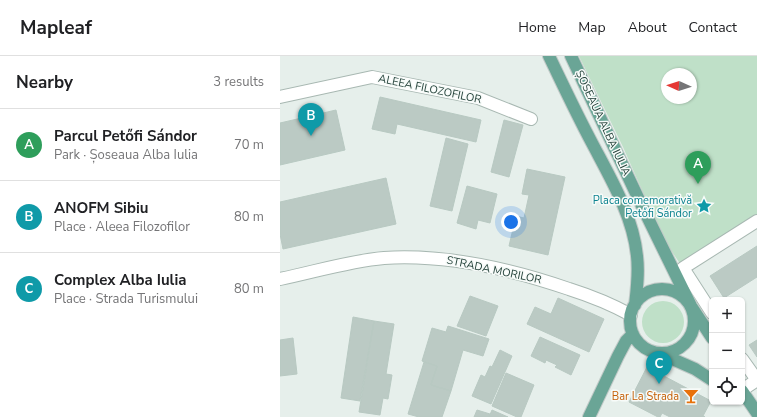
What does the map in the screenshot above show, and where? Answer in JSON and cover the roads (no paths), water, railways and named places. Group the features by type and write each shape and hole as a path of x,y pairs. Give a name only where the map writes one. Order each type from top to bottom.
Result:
{"main road":[{"name":"ȘOSEAUA ALBA IULIA","path":"549,56 628,217 637,255 638,280 633,310"},
{"name":"ȘOSEAUA ALBA IULIA","path":"571,56 691,306 709,333"},
{"path":"660,353 670,353 679,349 686,343 692,334 694,315 691,306 685,298 677,292 658,289 641,297 633,310 630,324 633,334 644,347 695,369 709,378"},
{"path":"589,417 621,351 633,334"},
{"path":"745,394 756,411"},
{"path":"745,402 756,411"}],"street":[{"name":"ALEEA FILOZOFILOR","path":"280,97 372,76 478,98 531,118"},
{"path":"709,308 683,268 757,221"},
{"name":"STRADA MORILOR","path":"280,279 383,258 442,259 498,269 552,283 617,307 633,310"},
{"path":"745,364 756,380 745,388"}],"place":[{"name":"ANOFM Sibiu","path":"311,136"},
{"name":"Parcul Petőfi Sándor","path":"698,184"},
{"name":"Placa comemorativă Petőfi Sándor","path":"704,206"},
{"name":"Complex Alba Iulia","path":"659,384"},
{"name":"Bar La Strada","path":"691,396"}]}
